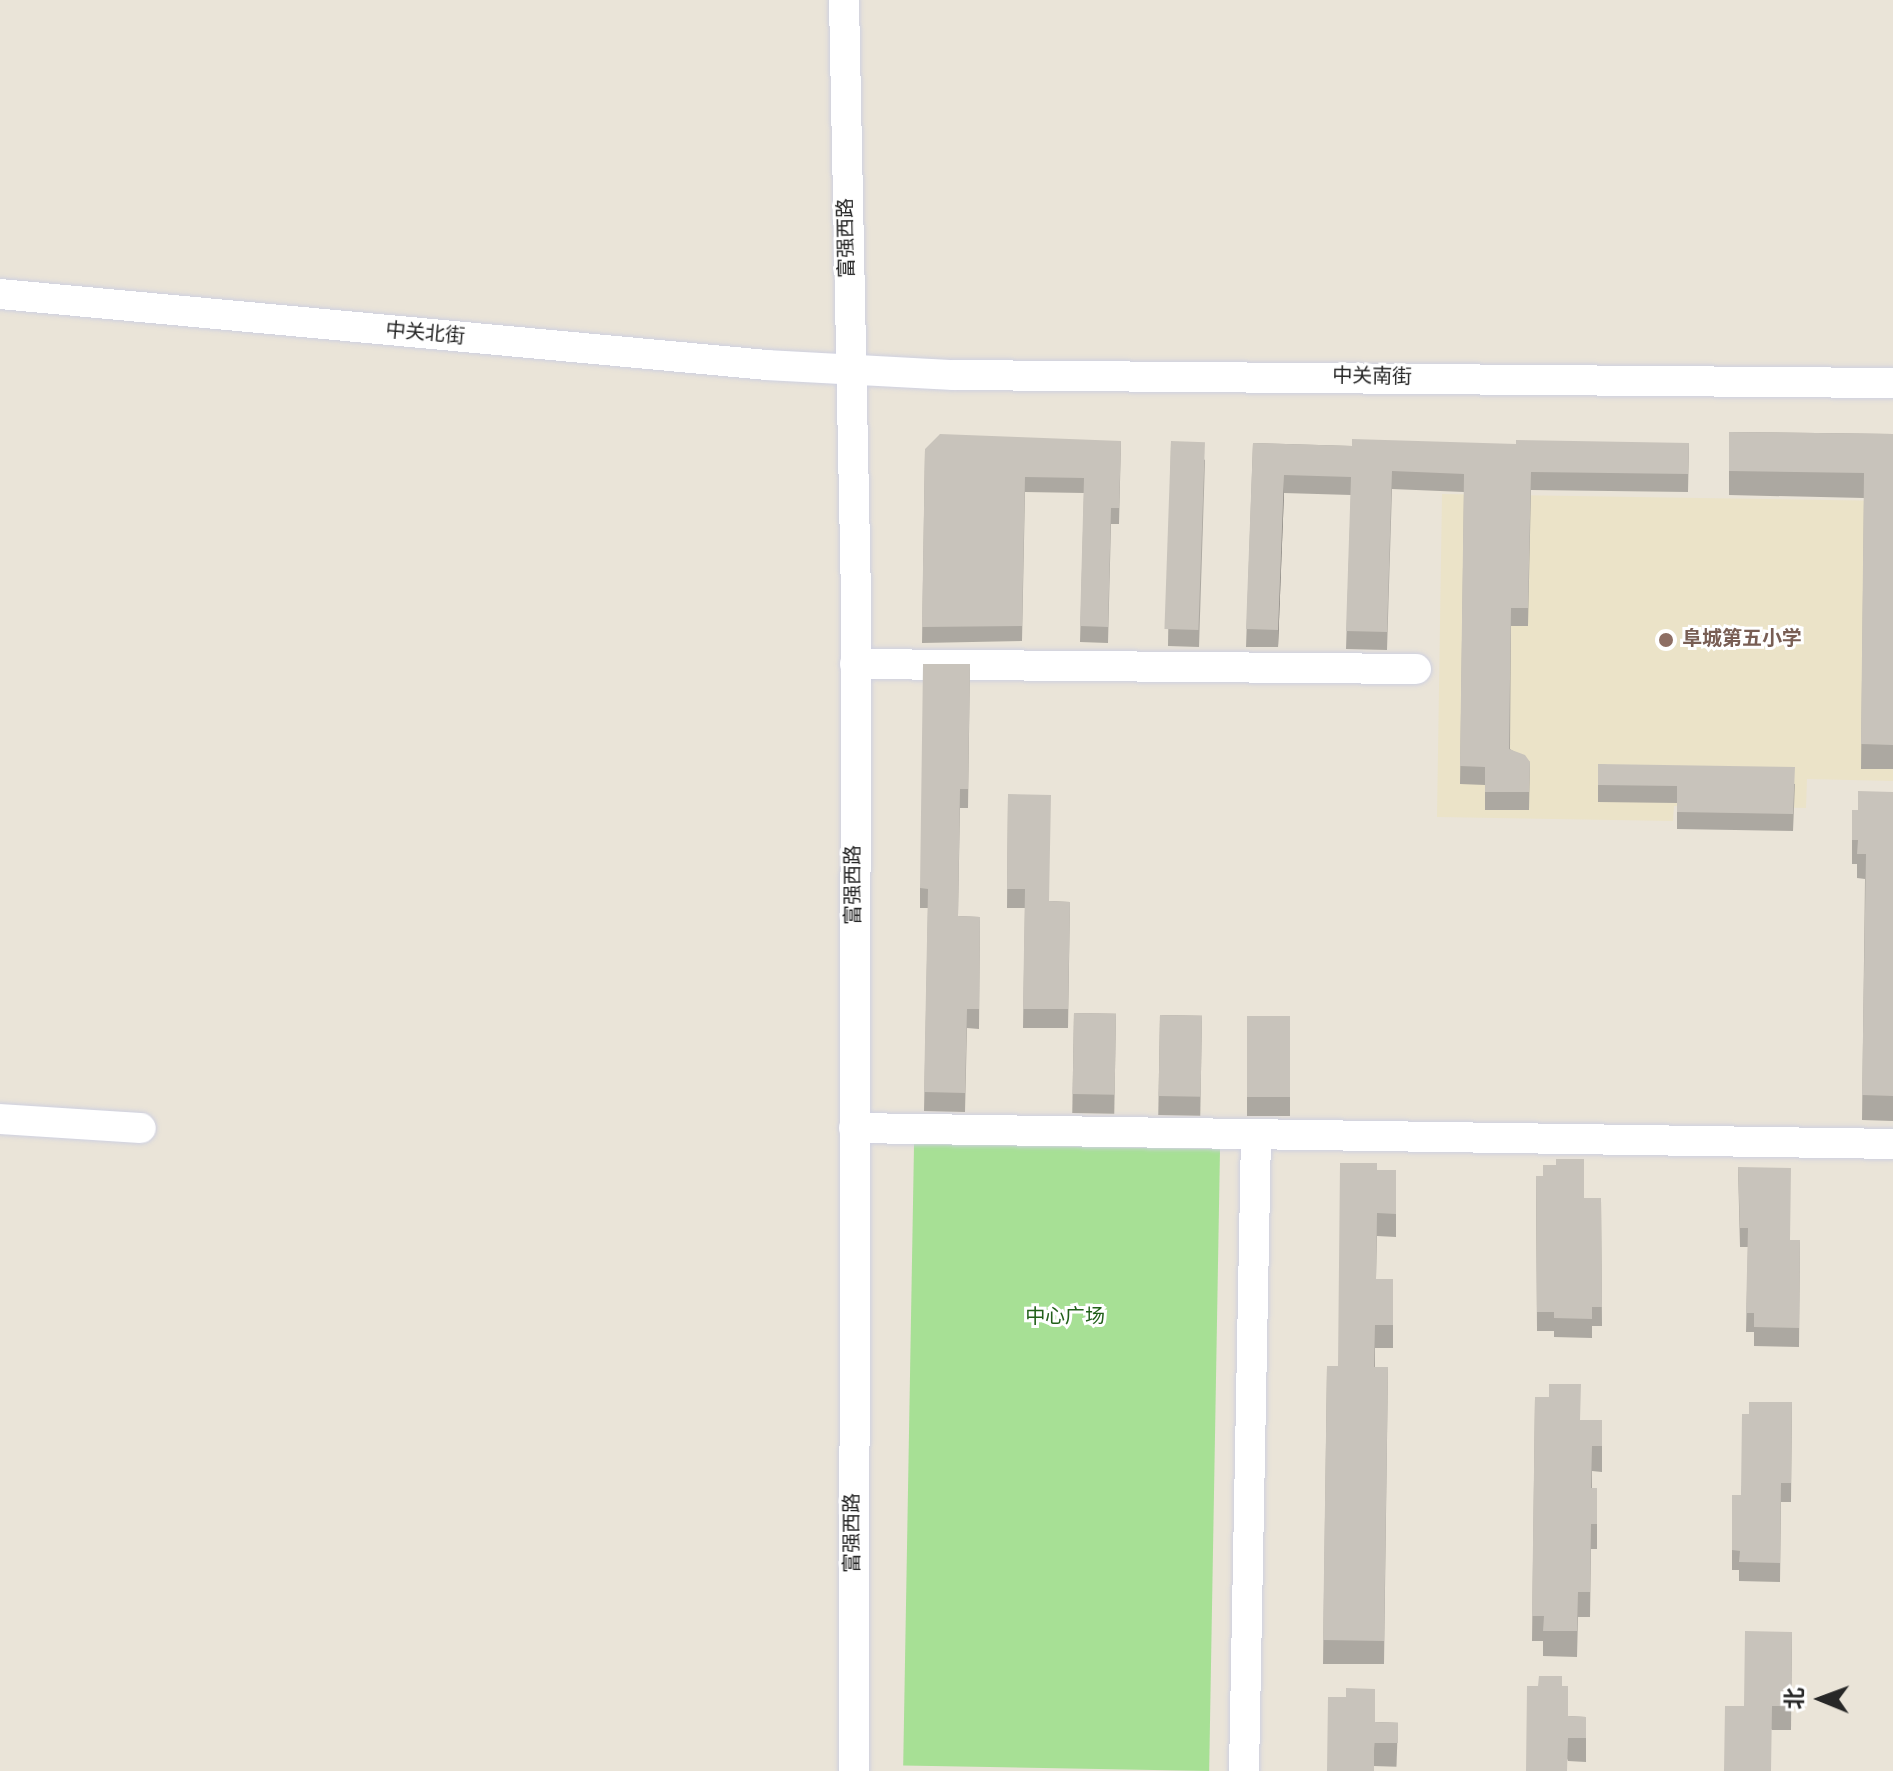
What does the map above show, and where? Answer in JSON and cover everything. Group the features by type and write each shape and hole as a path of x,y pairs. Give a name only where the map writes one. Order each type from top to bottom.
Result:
{"street":[{"name":"富强西路","path":"844,0 855,664 854,1771"},
{"name":"中关北街","path":"0,294 266,321 851,369"},
{"name":"中关南街","path":"851,369 953,375 1893,383"},
{"path":"855,664 1416,669"},
{"path":"0,1119 141,1128"},
{"path":"854,1128 1893,1144"},
{"path":"1244,1771 1256,1135"}],"shaded area":[{"name":"阜城第五小学","path":"1442,494 1893,501 1893,781 1807,779 1806,808 1674,806 1673,821 1437,817"}],"green space":[{"name":"中心广场","path":"914,1144 1220,1149 1209,1771 903,1766"}],"building":[{"path":"1729,432 1893,434 1893,745 1861,744 1864,473 1729,471"},
{"path":"940,434 1121,441 1119,508 1111,508 1108,627 1080,626 1084,478 1025,477 1022,626 922,627 925,449"},
{"path":"1352,439 1516,444 1516,440 1689,443 1688,474 1531,472 1528,608 1511,608 1509,749 1525,755 1530,762 1529,792 1485,792 1485,767 1460,766 1464,474 1392,471 1387,632 1346,631 1351,477 1284,475 1278,630 1246,629 1253,443 1352,446"},
{"path":"1171,441 1205,442 1198,630 1164,629"},
{"path":"923,664 970,664 968,789 960,789 958,916 980,917 979,1009 967,1009 965,1093 924,1092 928,889 920,888"},
{"path":"1598,764 1795,767 1793,814 1677,812 1677,786 1598,785"},
{"path":"1858,791 1893,792 1893,1096 1862,1095 1866,854 1857,854 1858,840 1852,840 1852,810 1858,810"},
{"path":"1008,794 1051,795 1049,901 1070,902 1068,1009 1023,1009 1025,889 1007,889"},
{"path":"1074,1013 1116,1014 1115,1095 1073,1094"},
{"path":"1160,1015 1202,1016 1201,1097 1159,1096"},
{"path":"1247,1016 1290,1016 1290,1097 1247,1097"},
{"path":"1556,1159 1584,1159 1584,1198 1601,1198 1602,1307 1592,1307 1592,1319 1554,1318 1554,1312 1537,1312 1536,1176 1543,1176 1543,1165 1556,1165"},
{"path":"1340,1163 1377,1163 1377,1170 1396,1170 1396,1214 1377,1213 1376,1279 1393,1279 1393,1325 1375,1325 1374,1367 1388,1367 1384,1641 1323,1640 1327,1366 1338,1366"},
{"path":"1738,1167 1791,1168 1790,1240 1800,1240 1799,1328 1754,1327 1754,1313 1746,1313 1748,1228 1740,1228"},
{"path":"1549,1384 1581,1384 1580,1420 1602,1420 1602,1446 1592,1446 1591,1488 1597,1488 1597,1524 1591,1524 1590,1592 1578,1592 1577,1631 1543,1631 1544,1616 1532,1616 1535,1397 1549,1397"},
{"path":"1749,1402 1792,1402 1791,1483 1781,1483 1780,1563 1739,1562 1740,1551 1732,1550 1732,1495 1741,1495 1742,1414 1749,1414"},
{"path":"1745,1631 1792,1632 1791,1706 1772,1706 1771,1771 1724,1771 1725,1706 1744,1706"},
{"path":"1539,1676 1562,1676 1562,1686 1568,1686 1568,1716 1586,1717 1586,1738 1568,1738 1567,1771 1526,1771 1527,1686 1538,1686"},
{"path":"1346,1688 1375,1689 1375,1722 1398,1723 1398,1743 1374,1743 1374,1771 1327,1771 1328,1697 1346,1697"}],"place":[{"name":"阜城第五小学","path":"1666,640"}]}
